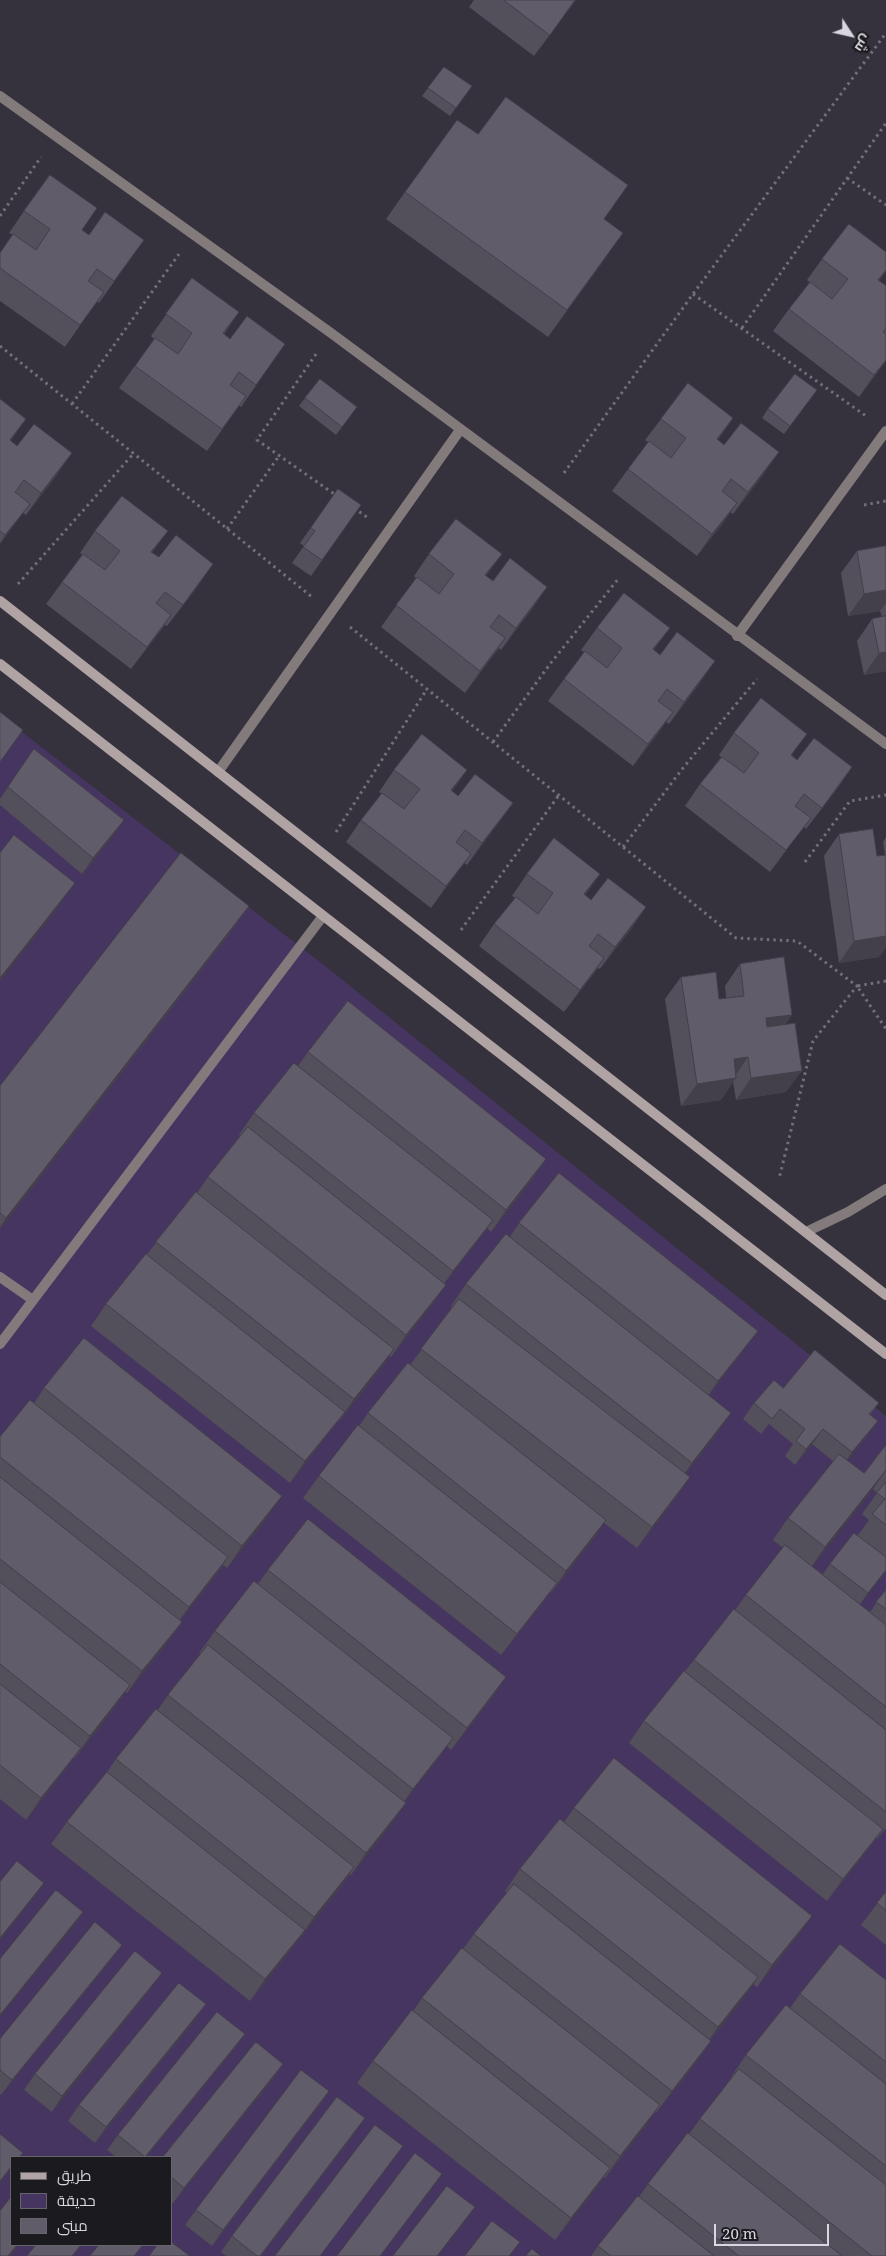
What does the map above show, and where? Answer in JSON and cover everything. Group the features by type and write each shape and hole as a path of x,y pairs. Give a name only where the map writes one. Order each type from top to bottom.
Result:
{"main road":[{"path":"1,602 886,1295"},
{"path":"0,664 886,1354"}],"street":[{"path":"0,96 330,333 549,494 737,636 886,744"},
{"path":"218,772 460,430"},
{"path":"737,636 886,431"},
{"path":"0,1344 323,916"},
{"path":"806,1232 848,1212 886,1190"},
{"path":"0,1276 33,1300"}],"path":[{"path":"549,494 693,294 886,33"},
{"path":"742,328 886,123"},
{"path":"0,216 57,136"},
{"path":"847,178 886,205"},
{"path":"72,404 193,234"},
{"path":"693,294 870,419"},
{"path":"330,333 257,440 341,499"},
{"path":"0,346 736,938 797,941 857,986 886,1029"},
{"path":"1,602 134,453"},
{"path":"227,529 279,456"},
{"path":"349,504 388,532"},
{"path":"493,742 550,664 634,559"},
{"path":"623,847 683,768 771,661"},
{"path":"322,853 427,689"},
{"path":"805,862 850,801 886,794"},
{"path":"446,950 559,795"},
{"path":"772,1206 813,1041 857,986 886,981"}],"green space":[{"path":"0,715 329,969 886,1416 886,2256 0,2256"}],"building":[{"path":"504,0 575,0 550,35"},
{"path":"444,67 472,86 456,108 428,88"},
{"path":"506,97 628,185 604,219 623,233 567,310 405,192 457,120 478,134"},
{"path":"50,175 97,208 82,230 89,235 105,212 144,240 114,281 97,269 88,281 104,292 80,325 0,268 0,253 13,234 36,250 50,229 24,211"},
{"path":"849,224 886,252 886,270 878,280 886,285 886,328 883,332 886,334 886,360 874,375 789,309 810,282 832,299 848,279 822,259"},
{"path":"192,278 239,312 223,333 230,339 247,316 285,344 256,385 239,372 230,385 246,396 222,429 135,366 155,338 178,354 192,333 166,314"},
{"path":"795,374 817,390 790,426 768,409"},
{"path":"320,379 357,407 342,427 305,398"},
{"path":"688,383 733,418 717,439 724,445 741,423 779,452 748,492 731,479 722,491 737,503 712,534 628,469 649,441 671,458 686,438 661,419"},
{"path":"0,399 26,419 10,440 17,446 34,424 72,453 41,493 24,480 15,492 30,504 5,535 0,531"},
{"path":"338,489 361,505 322,560 303,547 315,531 311,528"},
{"path":"122,496 168,531 151,552 159,557 176,535 213,564 183,605 165,592 156,603 171,615 147,647 62,582 83,554 105,570 120,551 95,531"},
{"path":"456,519 502,554 485,575 493,581 510,558 547,587 516,628 499,615 490,627 505,638 480,671 396,605 417,577 439,594 454,574 429,554"},
{"path":"886,546 886,590 864,594 857,551"},
{"path":"624,593 670,628 653,649 660,655 677,632 715,661 684,702 667,689 658,701 673,712 648,744 564,679 585,651 607,668 622,648 597,628"},
{"path":"886,616 886,652 879,653 872,619"},
{"path":"761,698 807,734 791,755 797,760 814,738 852,767 822,808 804,794 795,806 811,818 786,850 700,784 722,757 744,773 759,753 734,733"},
{"path":"0,712 23,730 0,762"},
{"path":"422,734 467,770 451,790 458,796 475,774 513,803 482,843 465,830 456,842 471,854 446,886 361,820 382,793 404,809 420,789 394,770"},
{"path":"34,749 124,820 93,858 8,787"},
{"path":"873,829 877,856 886,855 886,936 854,941 839,834"},
{"path":"14,835 75,883 0,978 0,853"},
{"path":"554,838 600,874 584,894 591,900 608,878 646,907 615,947 598,934 589,946 604,958 580,990 494,924 516,897 538,914 553,893 527,874"},
{"path":"181,853 249,906 6,1218 0,1213 0,1086"},
{"path":"784,957 792,1015 766,1018 767,1027 795,1023 802,1071 751,1078 748,1057 734,1059 736,1078 697,1084 681,977 716,972 719,999 744,996 740,964"},
{"path":"348,1001 546,1159 506,1210 308,1052"},
{"path":"294,1063 493,1220 453,1271 254,1113"},
{"path":"248,1127 446,1285 406,1335 208,1177"},
{"path":"559,1173 758,1331 718,1381 519,1223"},
{"path":"196,1192 394,1349 354,1399 156,1242"},
{"path":"506,1234 731,1413 692,1463 466,1284"},
{"path":"146,1254 345,1412 305,1461 106,1304"},
{"path":"459,1299 690,1477 652,1527 421,1349"},
{"path":"84,1338 282,1496 242,1546 44,1388"},
{"path":"815,1350 879,1403 869,1414 878,1421 852,1452 823,1429 806,1449 796,1441 805,1429 780,1409 772,1419 754,1403 774,1380 783,1388"},
{"path":"408,1363 606,1520 566,1571 368,1413"},
{"path":"30,1400 228,1557 189,1607 0,1457 0,1437"},
{"path":"358,1425 557,1583 517,1634 319,1476"},
{"path":"886,1445 886,1470 825,1547 788,1518 839,1454 864,1473"},
{"path":"0,1477 182,1622 142,1671 0,1559"},
{"path":"886,1482 886,1525 872,1514 885,1499 877,1493"},
{"path":"308,1519 506,1677 467,1728 268,1570"},
{"path":"854,1533 886,1557 886,1570 868,1593 830,1564"},
{"path":"785,1545 886,1625 886,1707 746,1595"},
{"path":"254,1581 453,1738 413,1789 215,1631"},
{"path":"0,1582 130,1685 90,1736 0,1664"},
{"path":"886,1590 886,1609 876,1602"},
{"path":"734,1609 886,1730 886,1812 694,1660"},
{"path":"208,1645 406,1803 366,1853 168,1695"},
{"path":"684,1671 883,1829 843,1879 644,1721"},
{"path":"0,1684 81,1748 41,1798 0,1765"},
{"path":"156,1709 354,1867 314,1917 116,1759"},
{"path":"614,1758 812,1916 772,1965 574,1808"},
{"path":"107,1772 305,1930 265,1979 67,1822"},
{"path":"560,1819 758,1977 718,2027 520,1869"},
{"path":"17,1861 44,1883 0,1938 0,1882"},
{"path":"514,1884 711,2041 672,2091 474,1934"},
{"path":"56,1890 83,1912 0,2015 0,1959"},
{"path":"886,1892 886,1911 877,1903"},
{"path":"95,1922 122,1945 12,2080 0,2070 0,2039"},
{"path":"840,1944 886,1980 886,2062 800,1994"},
{"path":"462,1948 660,2105 620,2156 422,1998"},
{"path":"135,1951 162,1973 62,2096 35,2074"},
{"path":"179,1983 206,2004 106,2127 79,2105"},
{"path":"786,2005 886,2084 886,2166 746,2055"},
{"path":"412,2010 610,2168 571,2218 373,2061"},
{"path":"217,2012 245,2034 146,2156 118,2135"},
{"path":"256,2042 283,2064 184,2188 172,2178 172,2156 164,2156"},
{"path":"739,2069 886,2185 886,2256 872,2256 700,2119"},
{"path":"301,2070 329,2091 223,2230 196,2210"},
{"path":"337,2097 365,2118 260,2256 257,2256 232,2236"},
{"path":"375,2125 403,2146 320,2256 275,2256"},
{"path":"688,2133 842,2256 739,2256 648,2184"},
{"path":"0,2134 23,2153 20,2156 10,2156 10,2168 0,2181"},
{"path":"415,2153 442,2174 380,2256 337,2256"},
{"path":"447,2186 475,2207 437,2256 393,2256"},
{"path":"638,2196 714,2256 611,2256 598,2246"},
{"path":"10,2198 10,2246 16,2246 8,2256 0,2256 0,2211"},
{"path":"492,2221 520,2242 509,2256 465,2256"},
{"path":"172,2243 190,2256 149,2256 156,2246 172,2246"},
{"path":"35,2246 80,2246 72,2256 27,2256"},
{"path":"98,2246 142,2246 134,2256 90,2256"},
{"path":"532,2249 541,2256 526,2256"}]}
